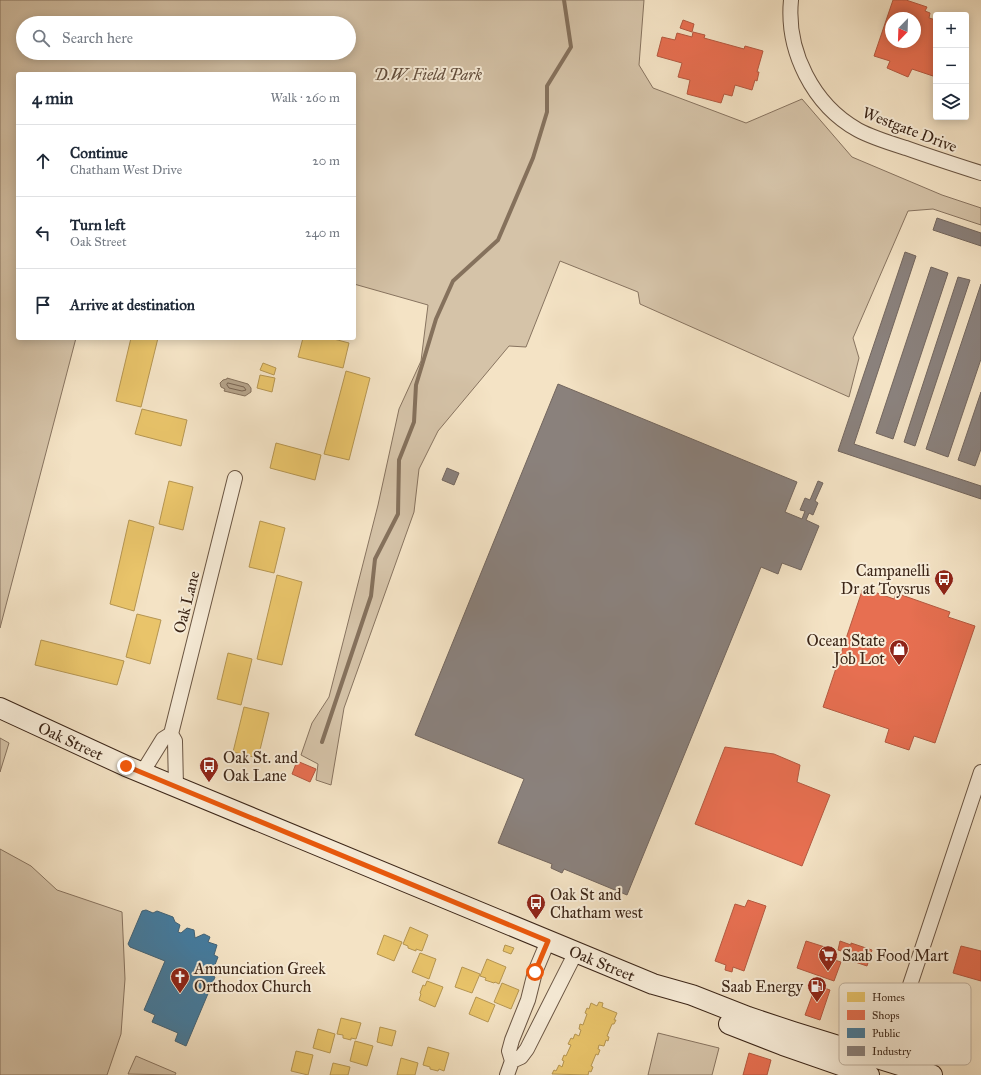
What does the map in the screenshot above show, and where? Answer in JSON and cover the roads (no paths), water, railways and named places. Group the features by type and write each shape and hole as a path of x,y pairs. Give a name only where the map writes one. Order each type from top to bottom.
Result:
{"main road":[{"name":"Oak Street","path":"0,708 142,773 653,984 692,995 839,1049"},
{"name":"Oak Street","path":"653,984 699,1012 767,1039 839,1064"},
{"name":"Oak Street","path":"841,1065 869,1075"},
{"name":"Oak Street","path":"891,1068 932,1075"}],"street":[{"name":"Westgate Drive","path":"791,0 790,8 792,35 802,70 812,87 839,118 858,130 875,138 981,174"},
{"name":"Oak Lane","path":"176,787 175,741 171,734 235,478"},
{"path":"142,773 163,739 171,734"},
{"path":"911,983 981,772"},
{"path":"507,1075 512,1061 509,1051 512,1040 528,1000 535,972 548,941"},
{"path":"512,1061 521,1057 527,1049 576,952"},
{"path":"869,1075 891,1068"}],"water":[{"path":"227,378 248,384 251,388 251,392 245,396 224,391 225,389 221,387 220,383"}],"waterway":[{"path":"322,742 371,596 375,559 398,514 399,460 414,422 416,385 436,319 453,281 498,240 533,158 547,112 547,86 571,47 564,0"}],"place":[{"name":"Campanelli Dr at Toysrus","path":"944,596"},
{"name":"Ocean State Job Lot","path":"899,666"},
{"name":"Oak St. and Oak Lane","path":"209,783"},
{"name":"Oak St and Chatham west","path":"536,920"},
{"name":"Saab Food Mart","path":"828,972"},
{"name":"Annunciation Greek Orthodox Church","path":"180,994"},
{"name":"Saab Energy","path":"817,1003"}],"park label":[{"name":"D.W. Field Park","path":"428,74"}]}
